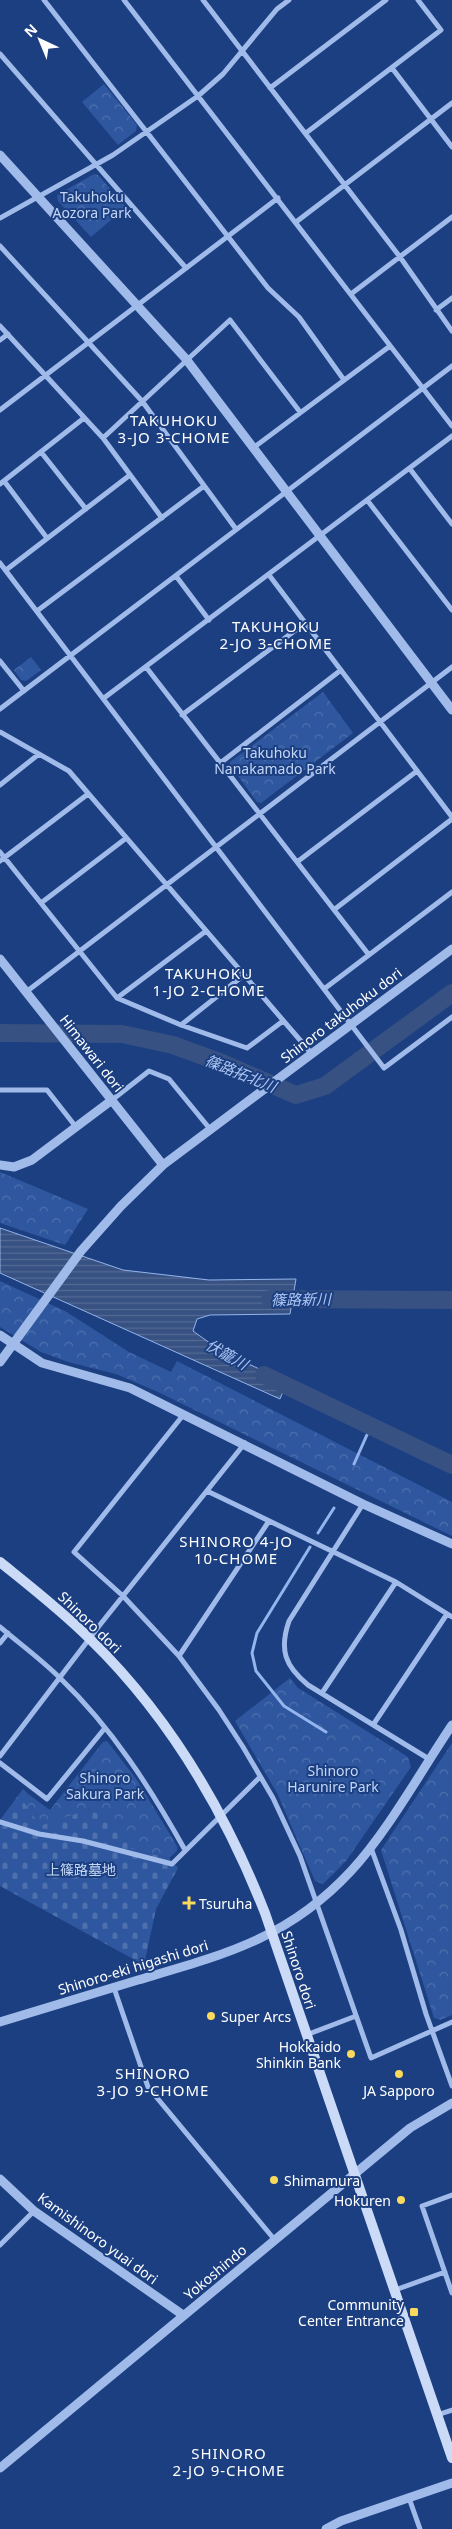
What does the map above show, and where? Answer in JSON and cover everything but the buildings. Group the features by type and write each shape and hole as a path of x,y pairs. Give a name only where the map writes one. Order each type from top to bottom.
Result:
{"main road":[{"name":"Shinoro dori","path":"0,1562 90,1639 162,1721 222,1816 250,1874 272,1934 452,2458"}],"street":[{"path":"44,0 268,288 299,317 344,380"},
{"path":"124,0 452,426"},
{"path":"203,0 306,133 452,331"},
{"path":"0,218 113,155 198,96 223,74 277,9 289,0"},
{"path":"270,88 386,0"},
{"path":"306,133 441,30 418,0"},
{"path":"0,54 186,268"},
{"path":"392,68 452,147"},
{"path":"296,222 452,103"},
{"path":"0,155 186,359 452,710"},
{"path":"0,410 278,198"},
{"path":"351,294 452,218"},
{"path":"0,246 142,401 236,530"},
{"path":"436,310 452,298"},
{"path":"103,438 230,320 300,412"},
{"path":"0,326 103,438 162,518"},
{"path":"0,340 8,334"},
{"path":"253,448 390,346"},
{"path":"0,709 452,366"},
{"path":"47,538 2,482 84,418"},
{"path":"104,698 452,436"},
{"path":"41,452 86,509"},
{"path":"410,468 452,524"},
{"path":"6,570 130,475"},
{"path":"37,611 204,486"},
{"path":"367,500 452,610"},
{"path":"0,563 384,1068 452,1016"},
{"path":"269,575 452,818 335,909"},
{"path":"176,576 209,620"},
{"path":"182,715 305,623"},
{"path":"0,661 24,691"},
{"path":"146,667 219,764 335,909 369,955"},
{"path":"26,992 452,667"},
{"path":"219,764 342,670"},
{"path":"0,732 69,771 125,839 312,1054"},
{"path":"0,785 39,754"},
{"path":"297,862 417,771"},
{"path":"2,860 88,794"},
{"path":"41,903 125,839"},
{"path":"0,852 2,860 41,903 117,998 247,1048 283,1021"},
{"path":"324,989 452,892"},
{"path":"117,998 206,931"},
{"name":"Shinoro takuhoku dori","path":"0,1362 81,1251 163,1165 452,950"},
{"name":"Himawari dori","path":"0,959 163,1165"},
{"path":"181,1024 244,975"},
{"path":"0,1165 14,1167 32,1160 149,1072 169,1079 210,1129"},
{"path":"0,1090 47,1090 77,1128"},
{"path":"0,1335 42,1363 130,1388 245,1443 363,1504 452,1544"},
{"path":"184,1414 74,1552 123,1596 179,1656 219,1710 260,1777 300,1856 371,2058 452,2022"},
{"path":"0,1756 123,1596 245,1443"},
{"path":"207,1491 396,1582 450,1616 373,1725"},
{"path":"363,1504 289,1621 283,1637 289,1665 296,1676 322,1694 429,1759"},
{"path":"179,1656 268,1521"},
{"path":"322,1694 396,1582"},
{"path":"0,1627 60,1678 105,1728 148,1787 186,1850"},
{"path":"0,1643 8,1633"},
{"name":"Shinoro-eki higashi dori","path":"0,2022 214,1958 272,1934 316,1904 350,1872 370,1847 452,1725"},
{"path":"0,1763 47,1799 105,1728"},
{"path":"0,1822 39,1834 83,1841 172,1864 260,1777"},
{"path":"370,1847 402,1930 432,2031 452,2086"},
{"path":"114,1988 148,2087 274,2239"},
{"path":"306,2035 356,2016"},
{"name":"Yokoshindo","path":"0,2468 410,2128 452,2104"},
{"name":"Kamishinoro yuai dori","path":"0,2179 34,2211 184,2315"},
{"path":"452,2195 422,2206 452,2293"},
{"path":"0,2245 34,2211"},
{"path":"395,2290 445,2272"},
{"path":"437,2415 452,2410"},
{"path":"326,2529 341,2521 452,2483"},
{"path":"409,2498 420,2529"}],"green space":[{"path":"104,84 137,125 136,131 118,145 82,102"},
{"name":"Takuhoku Aozora Park","path":"94,174 98,175 126,207 91,237 58,201 57,195"},
{"path":"31,657 41,670 26,681 21,680 14,670"},
{"name":"Takuhoku Nanakamado Park","path":"323,692 353,733 261,803 257,802 230,765 230,762"},
{"path":"0,1172 88,1209 65,1245 0,1223"},
{"path":"0,1281 65,1311 129,1352 171,1372 177,1361 452,1502 452,1536 158,1392 116,1374 68,1362 41,1352 0,1327"},
{"name":"Shinoro Harunire Park","path":"290,1678 298,1688 408,1757 411,1767 346,1861 323,1884 315,1881 277,1793 235,1721"},
{"name":"Shinoro Sakura Park","path":"107,1741 137,1780 177,1846 177,1851 169,1858 131,1849 90,1809 40,1827 22,1801 28,1794 50,1810 103,1742"},
{"path":"452,1743 452,2015 440,2020 434,2018 381,1850"},
{"name":"上篠路墓地","path":"23,1789 28,1794 23,1801 40,1826 90,1809 128,1834 131,1849 169,1858 178,1868 156,1909 144,1965 0,1886 0,1820"}],"water":[{"path":"0,1228 123,1270 209,1280 296,1279 290,1314 210,1315 197,1319 193,1331 221,1351 287,1382 280,1399 0,1273"}],"waterway":[{"name":"篠路拓北川","path":"0,1033 122,1034 173,1045 222,1063 296,1095 325,1086 452,993"},
{"name":"篠路新川","path":"270,1299 452,1300"},
{"name":"伏籠川","path":"264,1375 452,1465"},
{"path":"354,1464 370,1428"},
{"path":"318,1533 334,1508"},
{"path":"310,1547 257,1633 252,1653 256,1671 284,1706 326,1732"}],"place":[{"name":"Tsuruha","path":"189,1903"},
{"name":"Super Arcs","path":"211,2016"},
{"name":"Hokkaido Shinkin Bank","path":"351,2054"},
{"name":"JA Sapporo","path":"399,2074"},
{"name":"Shimamura","path":"274,2180"},
{"name":"Hokuren","path":"401,2200"},
{"name":"Community Center Entrance","path":"414,2312"}],"district":[{"name":"TAKUHOKU 3-JO 3-CHOME","path":"174,428"},
{"name":"TAKUHOKU 2-JO 3-CHOME","path":"276,634"},
{"name":"TAKUHOKU 1-JO 2-CHOME","path":"209,982"},
{"name":"SHINORO 4-JO 10-CHOME","path":"236,1550"},
{"name":"SHINORO 3-JO 9-CHOME","path":"153,2082"},
{"name":"SHINORO 2-JO 9-CHOME","path":"229,2462"}]}
